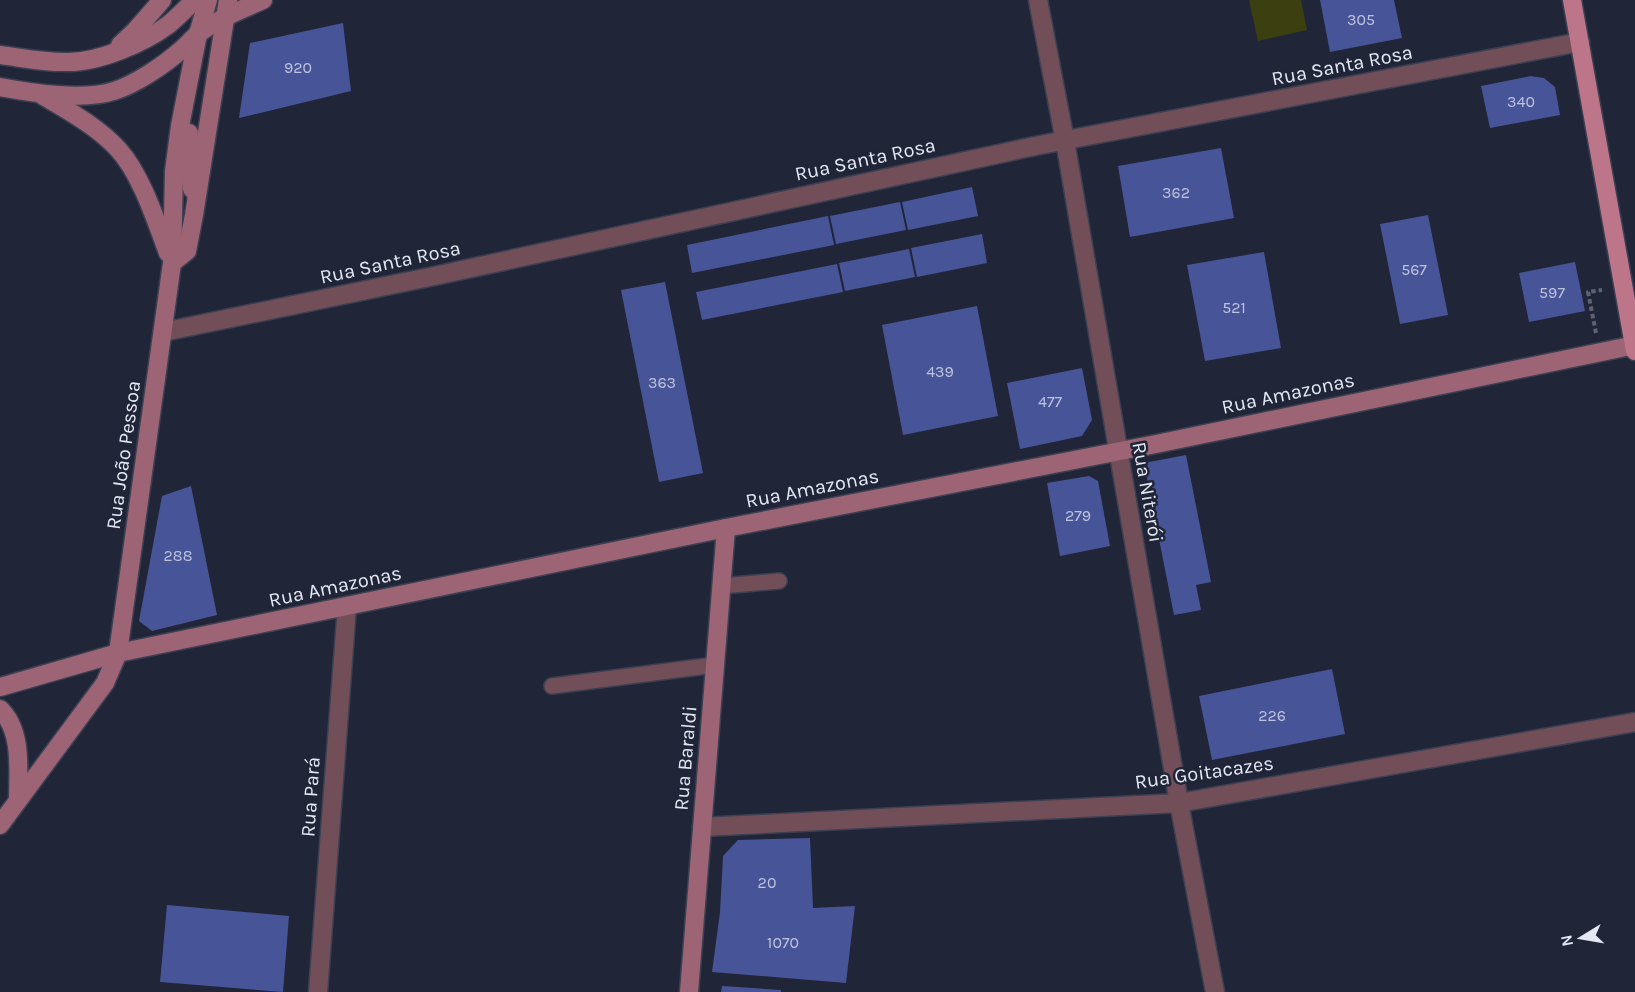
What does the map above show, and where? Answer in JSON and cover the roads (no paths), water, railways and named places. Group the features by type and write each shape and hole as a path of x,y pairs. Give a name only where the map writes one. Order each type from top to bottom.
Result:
{"main road":[{"path":"1572,0 1635,347"}],"street":[{"path":"113,52 162,0"},
{"path":"5,56 71,62 97,58 134,45 154,34 195,0"},
{"path":"194,215 188,156 195,78 192,60 208,0"},
{"path":"3,88 41,94 99,94 115,90 155,69 227,8 263,0"},
{"name":"Rua Niterói","path":"1038,0 1065,141 1179,803 1215,992"},
{"name":"Rua João Pessoa","path":"172,263 187,250 227,8"},
{"name":"Rua Santa Rosa","path":"163,332 1035,146 1580,42"},
{"name":"Rua João Pessoa","path":"0,825 105,683 118,653 172,263 174,171 192,60"},
{"path":"41,94 87,123 117,148 130,165 144,194 172,263"},
{"name":"Rua Amazonas","path":"0,687 118,653 726,528 1118,451 1600,352 1635,347"},
{"name":"Rua Baraldi","path":"689,992 726,528"},
{"name":"Rua Pará","path":"318,992 347,606"},
{"path":"0,709 7,716 14,732 18,753 18,800"},
{"name":"Rua Goitacazes","path":"702,828 1179,803 1635,722"}],"lane":[{"path":"722,586 779,581"},
{"path":"552,686 707,666 715,668"}]}
